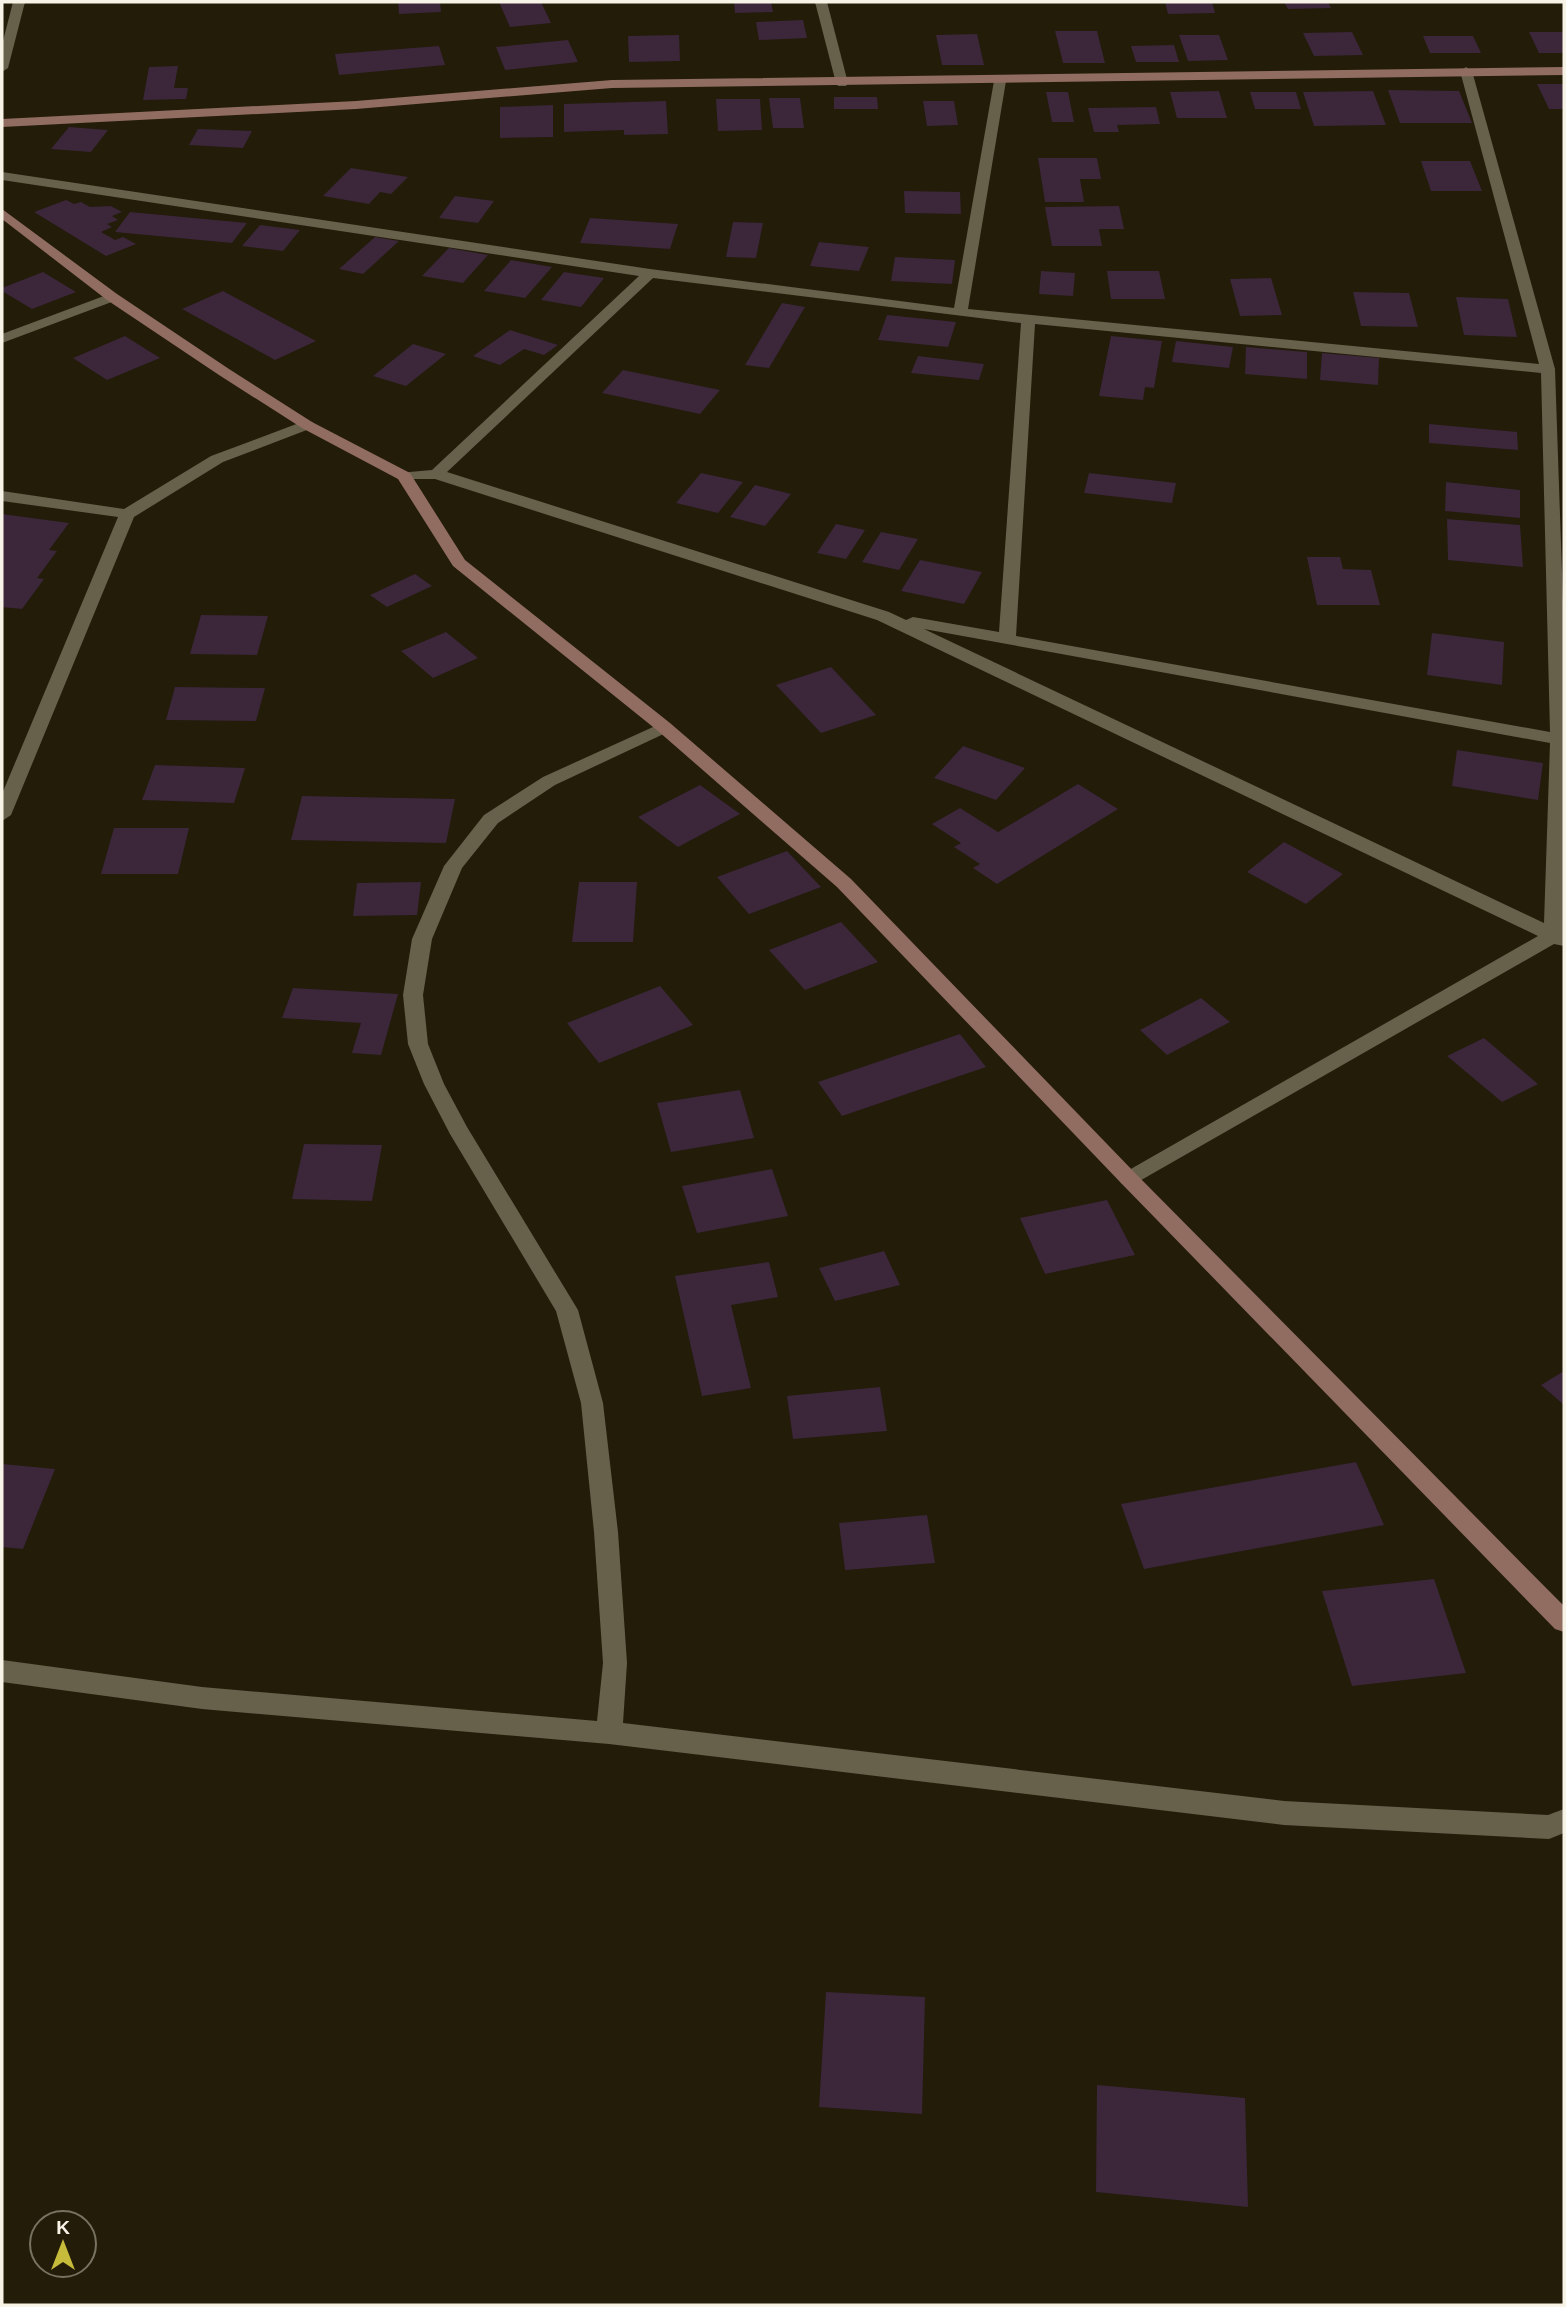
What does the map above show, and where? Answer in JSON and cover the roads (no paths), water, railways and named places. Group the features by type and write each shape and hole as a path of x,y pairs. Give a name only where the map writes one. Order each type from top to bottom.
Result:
{"street":[{"path":"2,68 19,2"},
{"path":"821,2 842,83"},
{"path":"1466,71 1548,369 1562,740 1559,938"},
{"path":"2,123 356,106 612,85 1564,71"},
{"path":"960,313 1000,81"},
{"path":"2,176 650,273 960,313 1548,369"},
{"path":"2,213 112,297 307,425 404,476 459,563 664,727 844,883 1129,1179 1564,1622"},
{"path":"436,474 650,273"},
{"path":"2,340 112,297"},
{"path":"1007,640 1028,320"},
{"path":"2,815 127,514 217,458 307,425"},
{"path":"404,476 436,474 883,616 1562,740"},
{"path":"2,496 127,514"},
{"path":"883,616 1559,938"},
{"path":"609,1733 615,1663 606,1532 592,1403 567,1310 457,1129 434,1084 418,1044 413,995 422,939 453,866 491,819 549,781 664,727"},
{"path":"1129,1179 1559,938"},
{"path":"2,1671 202,1698 609,1733 1284,1812 1549,1827 1564,1821"}]}
